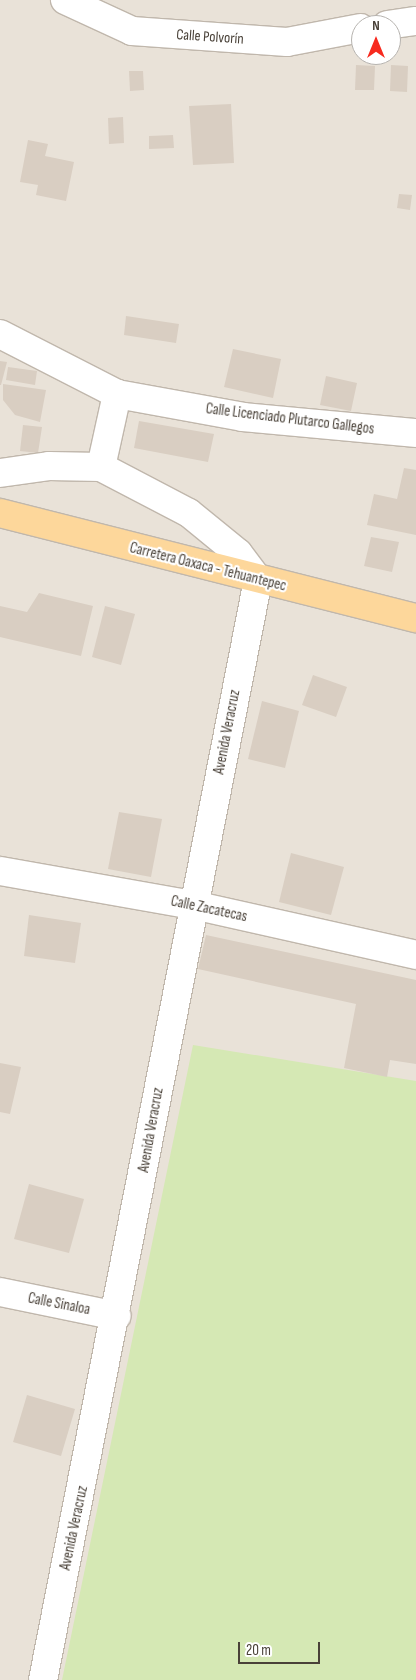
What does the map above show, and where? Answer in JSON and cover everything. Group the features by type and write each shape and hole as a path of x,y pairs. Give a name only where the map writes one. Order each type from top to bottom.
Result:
{"main road":[{"name":"Carretera Oaxaca - Tehuantepec","path":"0,513 258,580 416,618"}],"street":[{"name":"Calle Polvorín","path":"65,0 132,31 287,42 351,30"},
{"path":"401,24 416,22"},
{"name":"Calle Licenciado Plutarco Gallegos","path":"0,334 117,394 243,417 416,433"},
{"path":"101,466 117,394"},
{"path":"0,472 49,466 101,466 189,513 238,553 258,580"},
{"name":"Avenida Veracruz","path":"43,1680 117,1316 193,905 258,580"},
{"name":"Calle Zacatecas","path":"0,871 193,905 416,954"},
{"name":"Calle Sinaloa","path":"0,1292 117,1316"}],"shaded area":[{"path":"0,0 416,0 416,1680 0,1680"}],"green space":[{"path":"193,1045 416,1081 416,1680 62,1680"}],"building":[{"path":"356,65 375,66 374,90 355,90"},
{"path":"391,65 408,66 407,92 390,91"},
{"path":"129,71 143,71 144,90 130,91"},
{"path":"231,104 234,163 193,165 189,106"},
{"path":"123,117 124,143 109,144 108,118"},
{"path":"173,135 174,148 149,149 149,136"},
{"path":"28,140 48,144 45,156 74,162 66,201 36,195 38,185 20,182"},
{"path":"399,194 412,195 410,210 397,208"},
{"path":"126,316 179,324 176,343 124,335"},
{"path":"233,349 281,359 273,398 224,387"},
{"path":"0,361 7,362 1,385 0,385"},
{"path":"8,367 37,371 35,385 6,380"},
{"path":"326,376 357,383 351,411 320,405"},
{"path":"3,384 46,390 40,422 15,415 3,400"},
{"path":"139,421 214,434 208,462 134,448"},
{"path":"23,425 42,427 38,453 20,451"},
{"path":"404,468 416,470 416,535 367,525 374,494 397,499"},
{"path":"371,537 399,542 392,572 364,566"},
{"path":"39,593 93,606 81,656 0,637 0,606 27,612"},
{"path":"105,606 135,614 121,665 92,657"},
{"path":"313,675 347,687 336,717 302,705"},
{"path":"262,701 299,711 285,768 248,759"},
{"path":"119,812 162,819 151,877 108,869"},
{"path":"291,853 344,867 331,915 279,902"},
{"path":"29,915 81,923 75,963 24,956"},
{"path":"206,935 416,980 416,1064 390,1060 387,1077 344,1068 356,1004 198,969"},
{"path":"0,1063 21,1067 10,1114 0,1112"},
{"path":"29,1184 84,1199 69,1253 14,1239"},
{"path":"27,1395 75,1409 61,1456 13,1442"}]}
